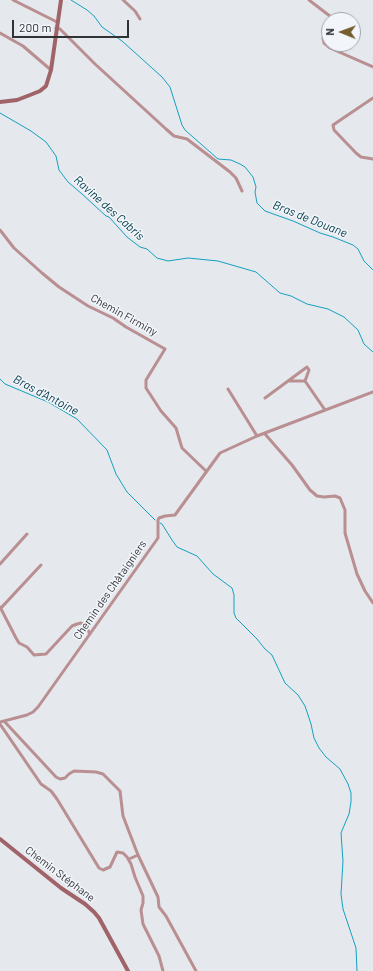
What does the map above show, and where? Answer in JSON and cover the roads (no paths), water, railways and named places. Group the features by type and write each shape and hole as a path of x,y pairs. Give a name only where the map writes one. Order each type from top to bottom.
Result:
{"main road":[{"path":"1,101 17,100 44,89 48,82 51,70 61,0"},
{"name":"Chemin Stéphane","path":"0,839 61,888 94,912 99,918 128,971"}],"street":[{"path":"13,0 57,22"},
{"path":"123,0 135,11 140,19"},
{"path":"309,0 325,12"},
{"path":"56,28 60,29 86,56 174,136 188,139 230,172 236,178 242,191"},
{"path":"0,33 23,46 51,70"},
{"path":"339,52 373,67"},
{"path":"373,98 333,125 334,130 356,153 373,159"},
{"name":"Chemin Firminy","path":"0,230 14,248 59,286 88,306 113,318 165,349 146,380 146,388 176,428 182,448 206,471"},
{"path":"265,398 307,367 309,370 305,381"},
{"path":"288,381 305,381"},
{"path":"305,381 325,410"},
{"path":"228,389 257,436"},
{"name":"Chemin des Châtaigniers","path":"0,723 27,715 38,707 158,538 159,518 175,515 220,453 257,436 373,392"},
{"path":"265,434 292,464 310,490 317,496 335,496 340,498 345,510 345,533 357,574 365,591 373,603"},
{"path":"0,564 27,534"},
{"path":"41,565 0,607 19,643 27,647 34,655 42,656 46,654 72,626 81,623 85,624 90,634"},
{"path":"4,721 46,768 60,779 65,778 74,771 96,772 103,774 120,791 123,816 138,854 158,897 159,907 166,916 196,971"},
{"path":"0,723 41,784 51,791 57,798 99,868 103,870 110,867 117,852 123,853 129,859 143,896 141,910 143,924 159,956 163,971"},
{"path":"129,859 138,854"}],"waterway":[{"name":"Bras de Douane","path":"71,0 87,10 94,16 102,27 122,41 162,77 170,87 185,130 218,159 231,160 245,167 253,177 256,187 255,192 257,203 265,211 353,245 358,249 364,261 373,270"},
{"name":"Ravine des Cabris","path":"0,113 31,131 46,142 56,156 59,170 68,182 109,217 127,237 140,247 147,249 157,258 168,261 188,258 218,261 256,272 280,293 291,296 307,304 328,309 344,317 358,330 364,344 373,352"},
{"name":"Bras d'Antoine","path":"0,379 5,384 48,402 77,419 107,450 116,474 127,492 155,520"},
{"name":"Bras d'Antoine","path":"160,523 177,547 197,556 213,574 232,588 234,595 234,613 236,618 272,655 285,683 298,695 305,706 314,738 319,748 326,757 340,769 348,784 351,793 351,802 349,814 341,833 343,861 341,894 343,909 356,948 357,971"}]}
